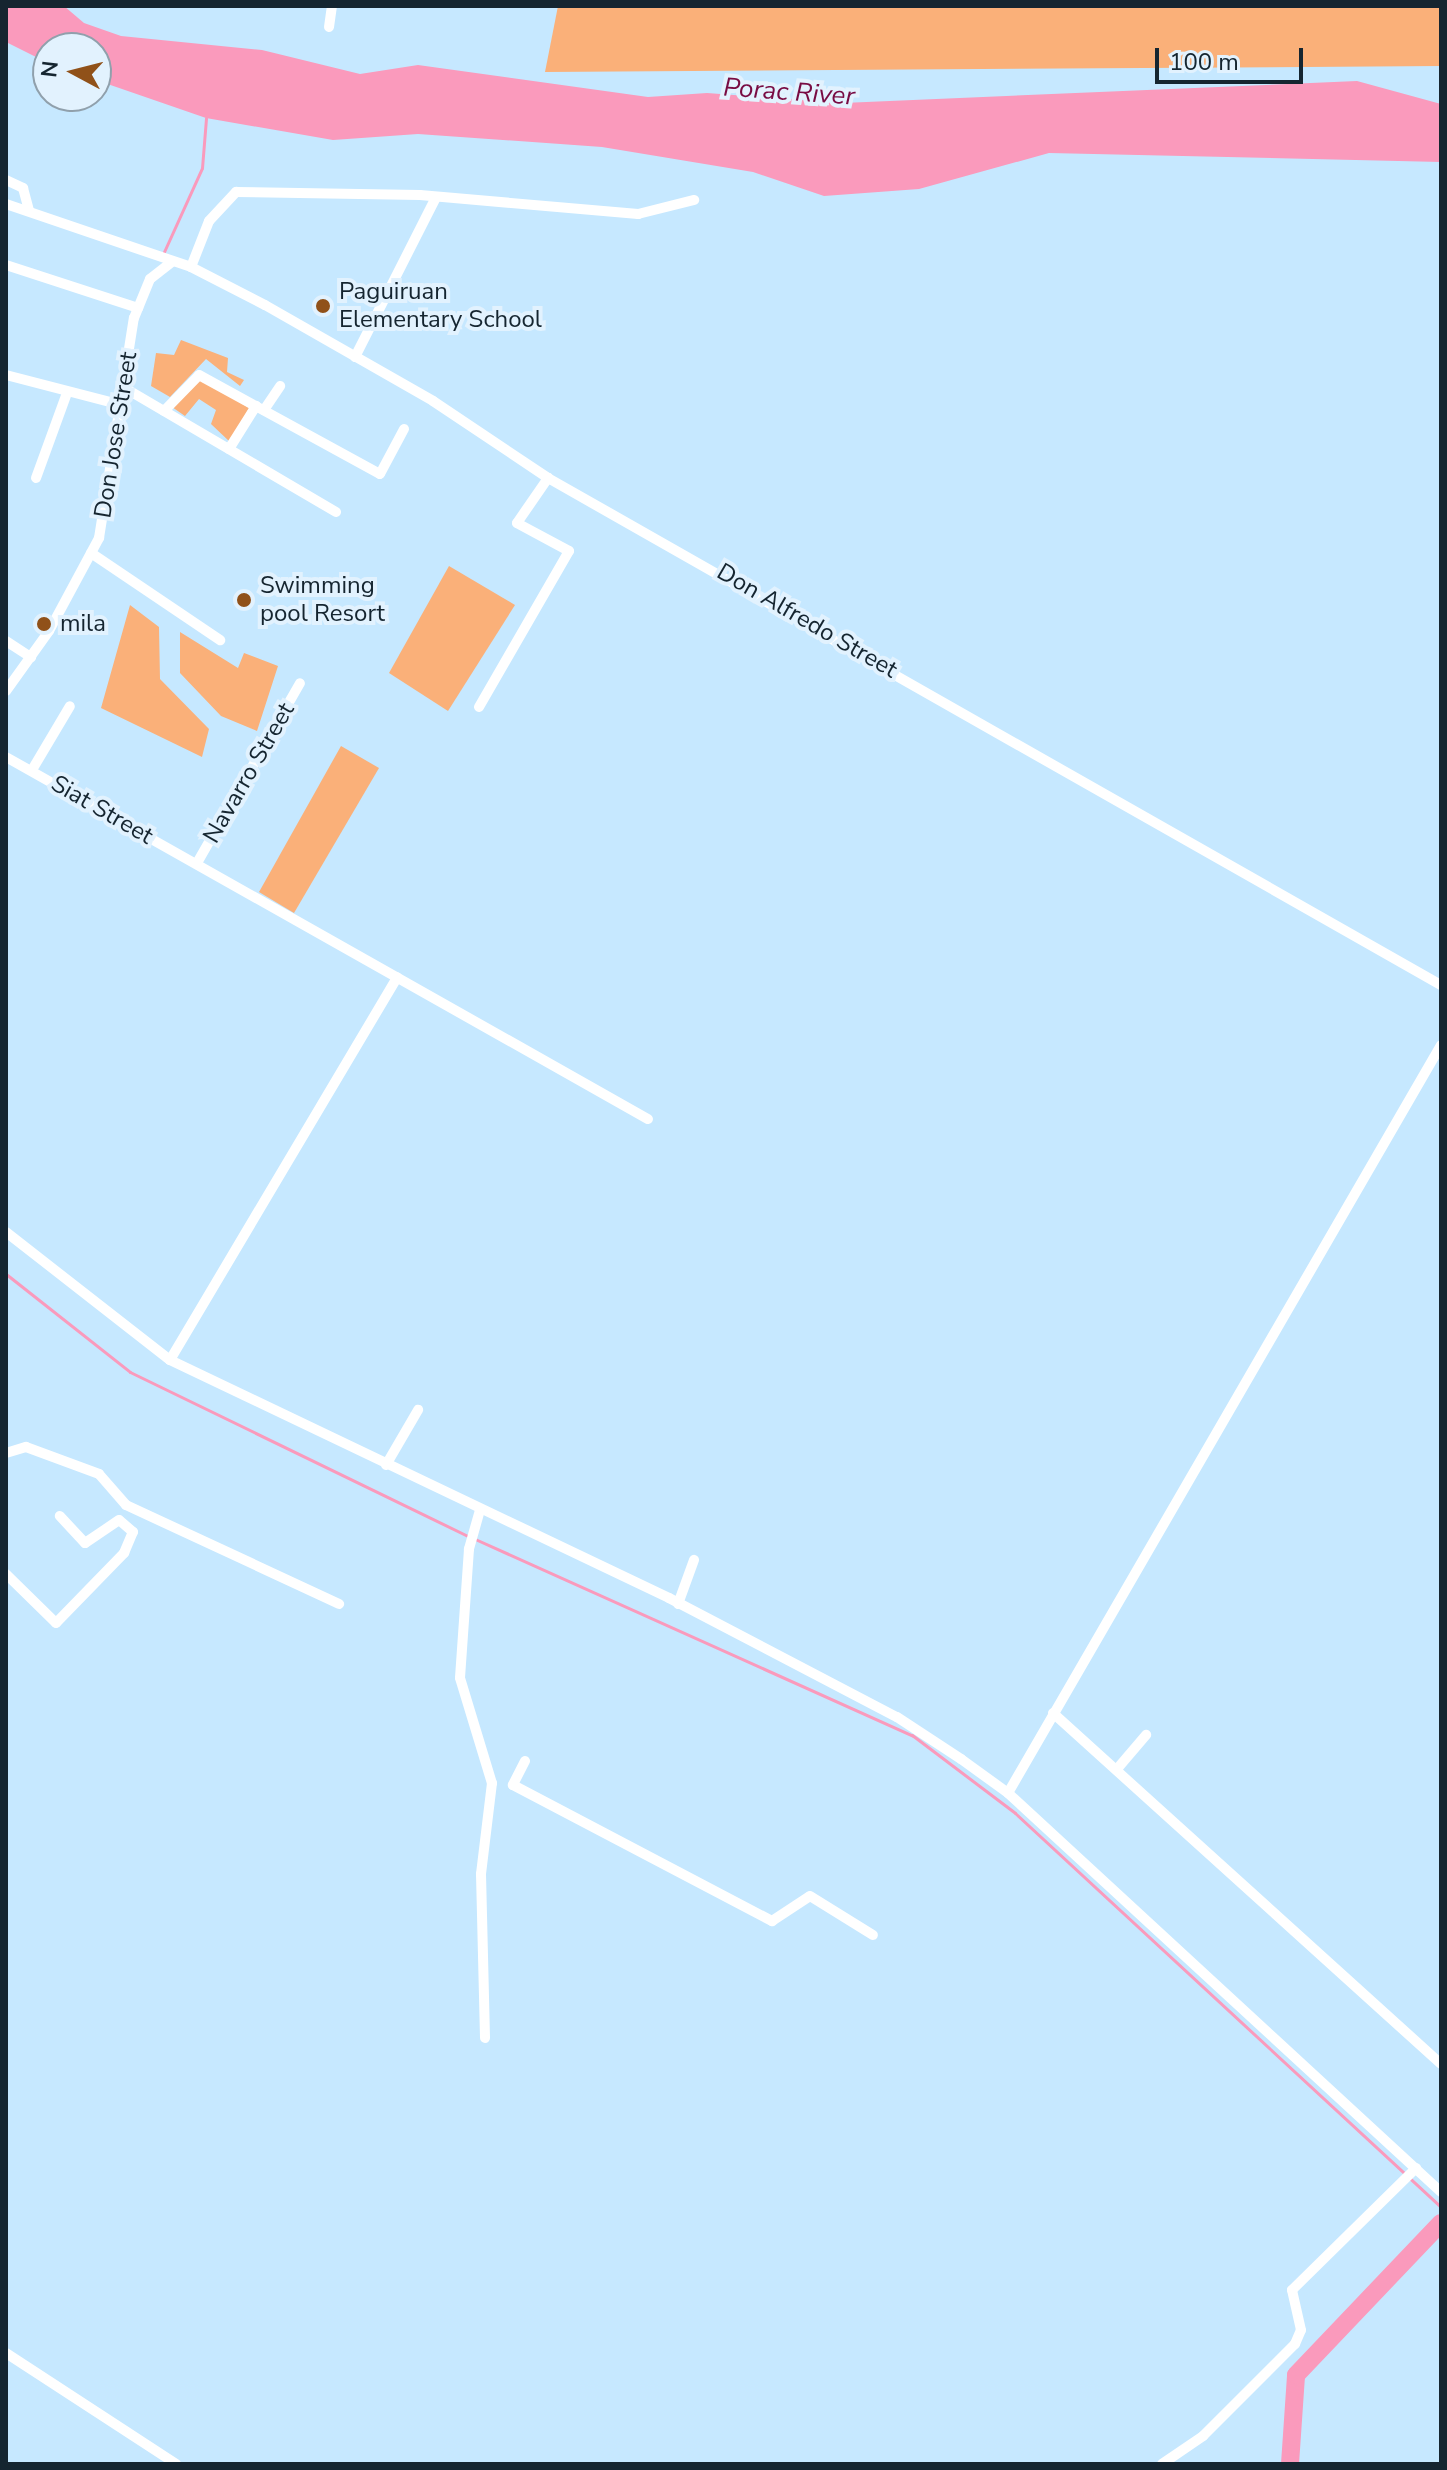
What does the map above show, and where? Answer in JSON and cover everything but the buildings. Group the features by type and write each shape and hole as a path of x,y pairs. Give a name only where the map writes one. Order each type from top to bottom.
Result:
{"street":[{"path":"329,27 332,6"},
{"path":"6,180 23,188 29,210"},
{"path":"191,267 209,221 236,192 436,197 638,214 694,200"},
{"path":"355,357 436,197"},
{"name":"Don Alfredo Street","path":"6,204 191,267 355,357 548,478 1441,985"},
{"name":"Don Jose Street","path":"6,691 31,657 91,553 107,513 123,387 138,308 150,279 172,262"},
{"path":"6,265 138,308"},
{"path":"6,375 122,405"},
{"path":"164,411 199,375 380,474 404,429"},
{"path":"229,449 280,386"},
{"path":"123,387 336,512"},
{"path":"36,478 67,393"},
{"path":"479,707 569,551 517,523 548,478"},
{"path":"91,553 220,640"},
{"path":"6,641 31,657"},
{"name":"Navarro Street","path":"197,863 300,683"},
{"path":"32,770 70,706"},
{"name":"Siat Street","path":"6,757 648,1119"},
{"path":"170,1360 397,977"},
{"path":"1008,1793 1441,1045"},
{"path":"6,1232 170,1360 479,1514 678,1604 897,1717 1008,1793 1441,2192"},
{"path":"386,1465 418,1410"},
{"path":"6,1453 26,1447 99,1474 126,1505 339,1604"},
{"path":"479,1514 472,1539 460,1678 492,1783 481,1874 485,2038"},
{"path":"6,1574 56,1623 124,1553 133,1532 119,1520 85,1543 60,1516"},
{"path":"678,1604 694,1560"},
{"path":"1053,1713 1441,2064"},
{"path":"1117,1769 1146,1735"},
{"path":"525,1761 513,1785 772,1921 810,1896 873,1935"},
{"path":"1162,2464 1203,2436 1295,2344 1301,2330 1292,2290 1414,2170"},
{"path":"6,2353 176,2464"}],"shaded area":[{"path":"6,6 64,6 84,23 110,32 32,32 32,55 6,42"},
{"path":"558,6 1441,6 1441,66 545,72"},
{"path":"112,33 262,50 360,74 418,65 648,97 707,93 843,103 1357,81 1441,104 1441,162 1049,153 919,189 824,196 753,172 602,147 418,134 333,140 206,118 112,86"},
{"path":"181,340 228,358 227,372 244,380 240,386 206,359 170,397 151,386 156,353 174,355"},
{"path":"201,379 249,408 230,442 211,424 216,410 199,399 185,416 172,407"},
{"path":"449,566 515,605 448,711 389,673"},
{"path":"130,605 159,627 160,679 209,729 202,757 101,708"},
{"path":"180,632 238,668 244,653 278,666 257,731 221,716 180,673"},
{"path":"341,746 379,768 294,913 259,892"}],"waterway":[{"path":"163,254 202,168 206,118"},
{"path":"6,1274 130,1372 468,1536"},
{"path":"475,1539 912,1735 1015,1813 1441,2207"},
{"path":"1290,2464 1296,2375 1441,2223"}],"place":[{"name":"Paguiruan Elementary School","path":"323,306"},
{"name":"Swimming pool Resort","path":"244,600"},
{"name":"mila","path":"44,624"}],"water label":[{"name":"Porac River","path":"789,92"}]}
